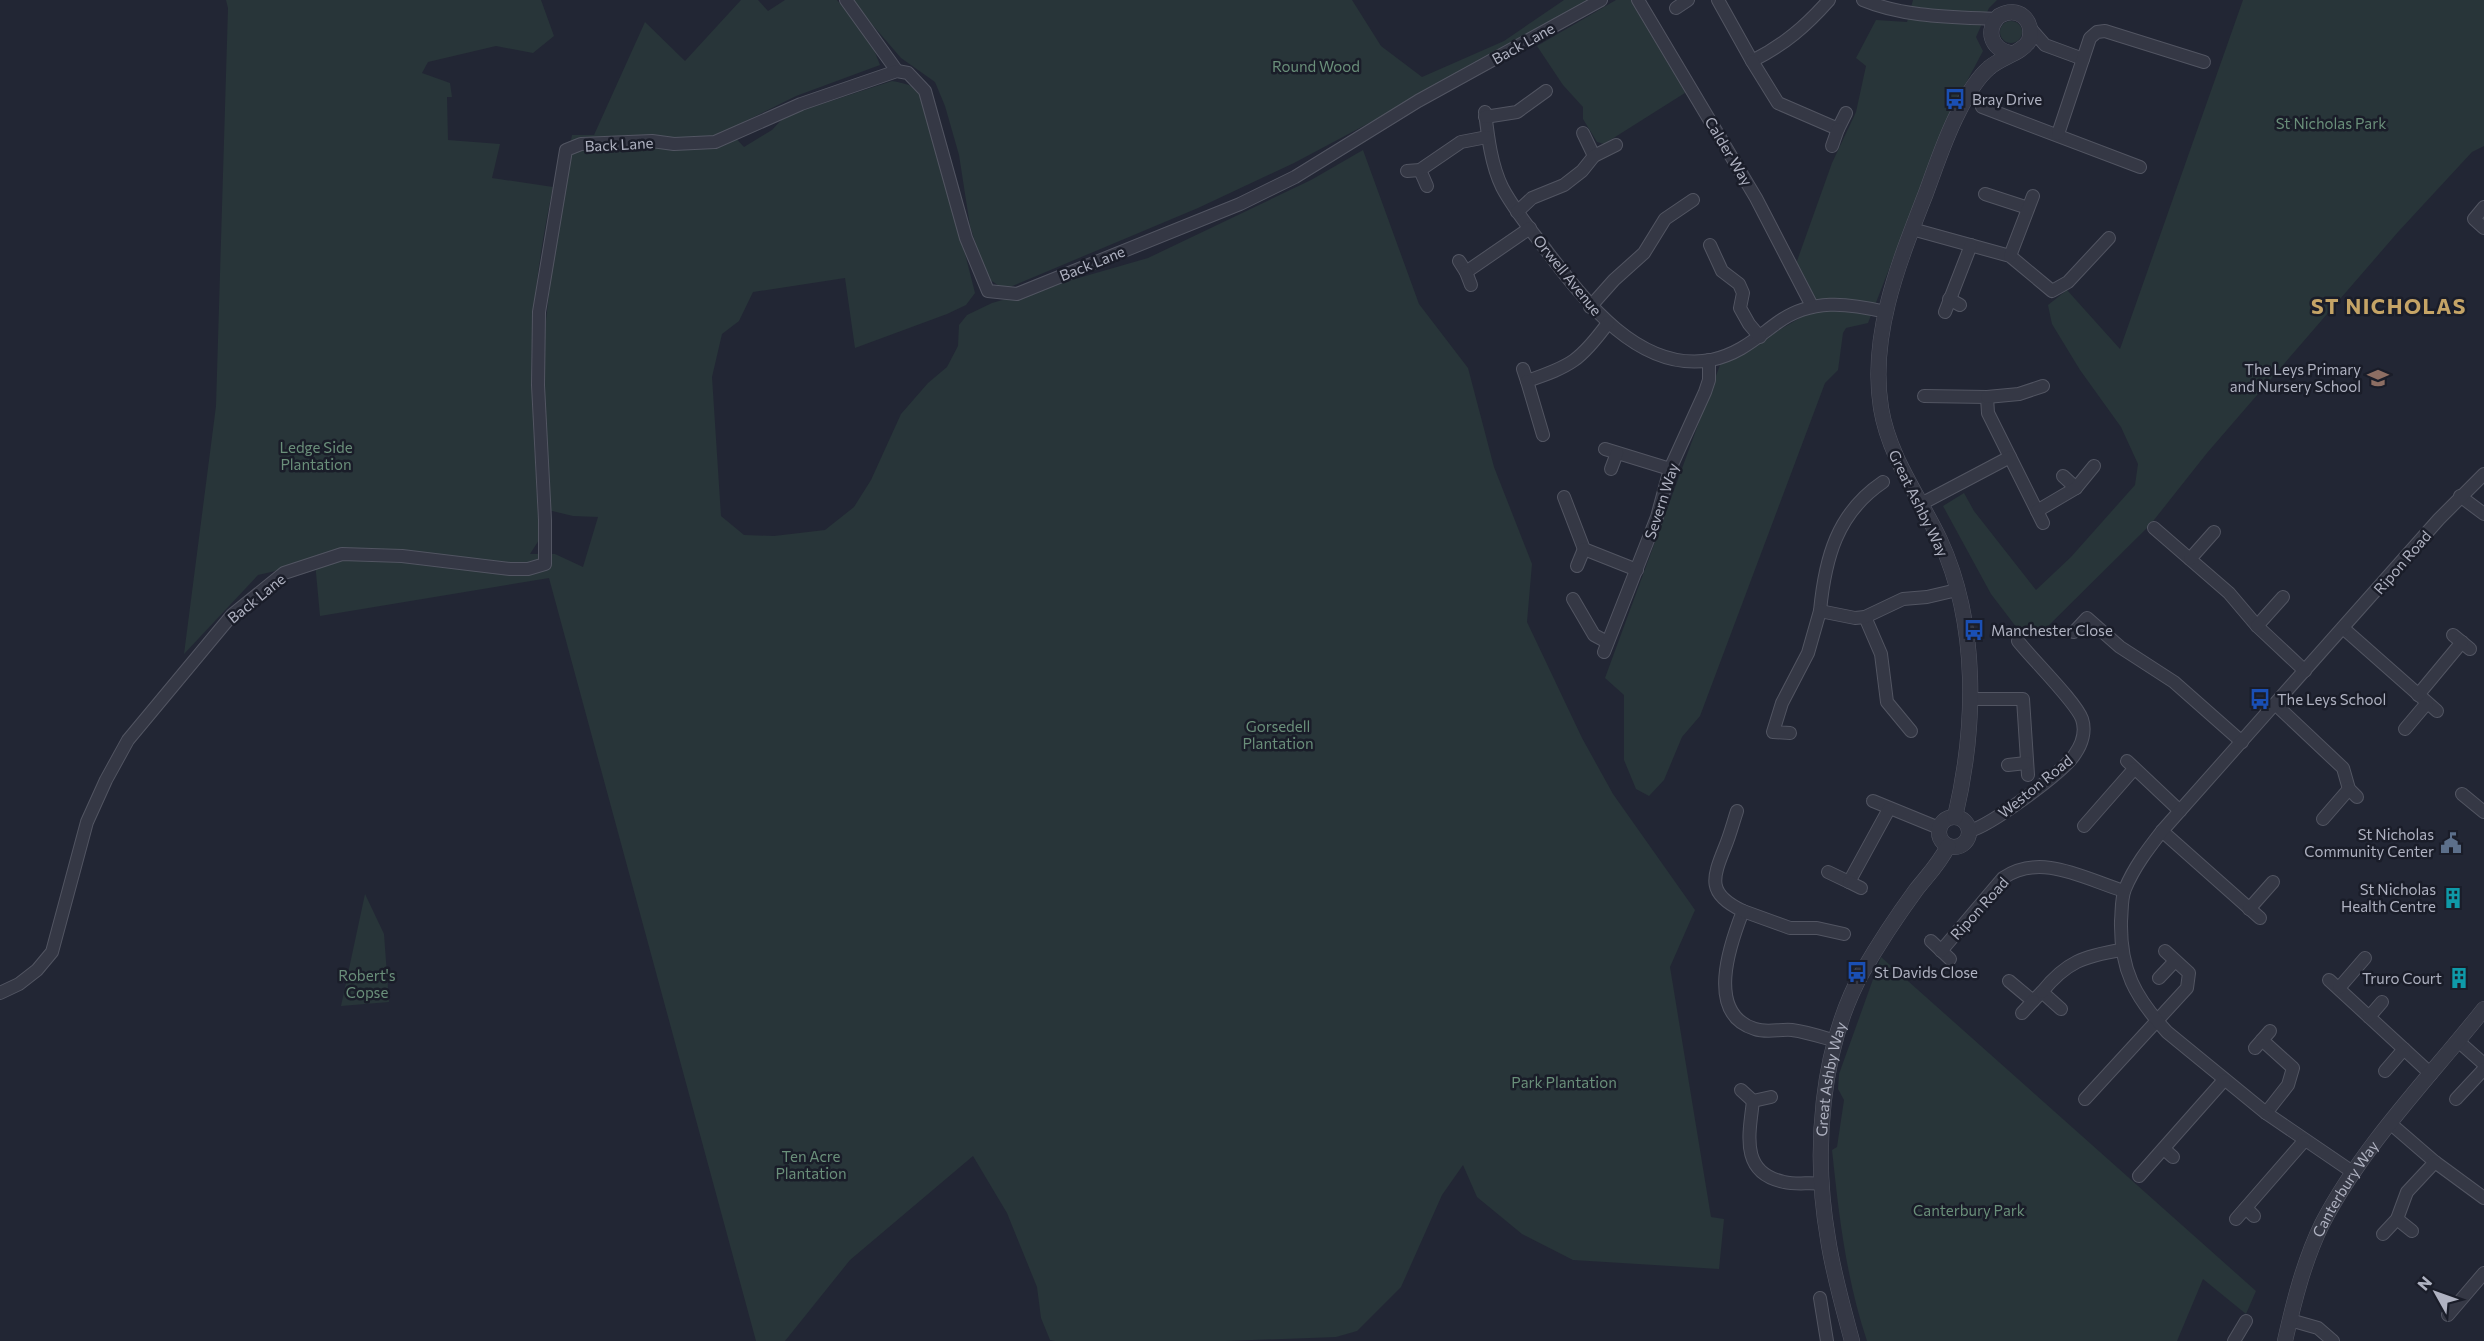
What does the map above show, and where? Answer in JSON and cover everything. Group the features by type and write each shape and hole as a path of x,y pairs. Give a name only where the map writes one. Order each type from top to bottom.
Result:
{"street":[{"path":"846,0 897,71"},
{"name":"Back Lane","path":"0,993 19,984 37,970 51,952 87,822 128,740 231,615 285,573 342,554 402,556 510,569 528,569 545,564 538,385 539,312 566,150 581,144 652,141 674,144 716,142 801,104 897,71 908,73 925,91 966,238 988,291 1017,294 1240,204 1295,177 1418,101 1601,0"},
{"name":"Calder Way","path":"1638,0 1756,198 1812,306"},
{"path":"1676,8 1688,0"},
{"path":"1718,0 1778,103 1838,129"},
{"path":"1752,61 1775,49 1804,28 1829,0"},
{"path":"1863,0 1887,10 1907,6 1976,20 2001,28 2014,12 2027,30 2045,45 2083,59"},
{"path":"2022,0 2027,30"},
{"name":"Great Ashby Way","path":"2001,28 2020,51 2027,30"},
{"name":"Great Ashby Way","path":"1955,817 1969,725 1968,648 1957,590 1946,554 1891,447 1881,409 1878,361 1886,312 1912,229 1958,112 1989,67 2001,28"},
{"path":"2058,134 2090,38 2100,31 2204,62"},
{"name":"Orwell Avenue","path":"1546,91 1517,112 1485,115 1487,137 1501,185 1517,212 1590,307 1608,323 1666,357 1686,361 1709,360 1731,354 1760,337 1788,316 1812,306 1837,303 1886,312"},
{"path":"1982,107 2140,167"},
{"path":"1832,146 1846,113"},
{"path":"1583,133 1594,156"},
{"path":"1427,186 1414,170 1461,142 1487,137"},
{"path":"1517,212 1532,198 1564,184 1582,171 1594,156 1616,145"},
{"path":"1986,194 2028,208"},
{"path":"2010,256 2033,196"},
{"path":"1590,307 1614,280 1644,254 1665,219 1693,200"},
{"path":"2484,207 2474,219 2484,228"},
{"path":"1471,285 1463,267 1530,228"},
{"path":"1912,229 2010,256 2052,291 2068,282 2101,255 2109,238"},
{"path":"1710,245 1722,271 1739,284 1743,293 1740,308 1760,337"},
{"path":"1952,305 1971,245"},
{"path":"1527,381 1572,364 1587,351 1608,323"},
{"name":"Severn Way","path":"1573,599 1594,635 1606,647 1662,503 1670,469 1705,392 1709,380 1709,360"},
{"path":"1523,369 1543,435"},
{"path":"1924,396 1987,398 2019,394 2043,386"},
{"path":"1987,398 1988,413 2040,517 2076,488 2094,466"},
{"path":"1611,469 1611,451 1670,469"},
{"path":"1921,504 2010,456"},
{"name":"Ripon Road","path":"2354,1173 2266,1113 2224,1080 2157,1021 2140,999 2127,971 2121,950 2124,891 2143,855 2162,831 2460,496 2484,474"},
{"path":"2063,476 2076,488"},
{"path":"1790,734 1773,732 1782,703 1808,653 1820,611 1827,559 1852,509 1883,482"},
{"path":"2460,496 2484,514"},
{"path":"1564,497 1584,549 1577,566"},
{"path":"2154,528 2229,593 2257,626 2304,671"},
{"path":"2190,559 2214,532"},
{"path":"1584,549 1637,570"},
{"path":"1820,611 1848,618 1865,617 1903,599 1927,597 1957,590"},
{"path":"2257,626 2283,597"},
{"path":"1865,617 1881,654 1887,702 1911,731"},
{"path":"2074,632 2087,618 2120,647 2174,682 2242,741"},
{"path":"2343,628 2427,703"},
{"name":"Weston Road","path":"1969,831 1989,824 2018,803 2074,756 2083,738 2082,719 2072,704 2018,641"},
{"path":"2404,729 2427,703 2462,642"},
{"path":"1970,699 2023,699 2027,769 2008,765"},
{"path":"2275,704 2343,768 2353,793 2323,819"},
{"path":"2084,826 2117,795 2131,765 2180,811"},
{"path":"2462,794 2484,812"},
{"path":"1873,801 1939,828"},
{"path":"1849,882 1889,809"},
{"path":"1737,811 1714,879 1723,898 1743,911 1790,928 1817,928 1844,934"},
{"path":"1948,846 1939,837 1939,828 1946,820 1955,817 1965,822 1969,831"},
{"name":"Great Ashby Way","path":"1852,1341 1827,1238 1822,1184 1823,1119 1836,1041 1852,997 1876,948 1948,846 1962,844 1969,831"},
{"path":"2162,831 2260,918"},
{"name":"Ripon Road","path":"1931,941 1945,955 1996,886 2014,871 2051,866 2124,891"},
{"path":"1828,872 1861,888"},
{"path":"2249,909 2273,882"},
{"path":"1743,911 1725,983 1726,999 1733,1012 1744,1023 1756,1030 1794,1030 1836,1041"},
{"path":"2022,1013 2057,973 2074,962 2092,955 2121,950"},
{"path":"2089,1091 2187,988 2188,973 2165,951"},
{"path":"2365,958 2334,984 2431,1074"},
{"path":"2159,978 2175,961"},
{"path":"2009,981 2061,1009"},
{"path":"2369,1017 2382,1002"},
{"name":"Canterbury Way","path":"2285,1341 2302,1274 2322,1224 2354,1173 2484,1009"},
{"path":"2262,1039 2293,1068 2288,1085 2266,1113"},
{"path":"2458,1041 2484,1064"},
{"path":"2385,1071 2404,1049"},
{"path":"2456,1099 2484,1069"},
{"path":"2139,1176 2169,1153 2224,1080"},
{"path":"1741,1090 1754,1101"},
{"path":"1754,1101 1771,1097"},
{"path":"1754,1101 1749,1138 1752,1159 1761,1173 1785,1182 1822,1184"},
{"path":"2391,1124 2435,1162 2484,1198"},
{"path":"2236,1219 2250,1212 2304,1141"},
{"path":"2383,1234 2397,1219 2407,1192 2435,1162"},
{"path":"2397,1219 2412,1231"},
{"path":"2451,1307 2484,1273"},
{"path":"1820,1298 1827,1341"},
{"path":"2290,1320 2318,1328 2333,1341"},
{"path":"2234,1341 2246,1321"}],"green space":[{"path":"226,0 541,0 554,36 533,53 496,46 428,62 422,73 450,83 452,97 447,97 448,140 500,144 492,178 553,187 534,306 532,355 539,540 530,554 555,554 583,567 598,517 573,516 548,510 541,366 558,211 572,135 594,135 645,22 685,61 741,0 758,0 768,11 785,0 837,0 869,37 880,65 796,96 728,130 744,147 772,130 785,116 892,81 916,88 926,99 975,293 966,305 947,314 855,348 845,278 753,292 739,321 722,334 712,377 721,516 744,535 774,536 825,530 854,507 871,480 901,414 928,383 947,367 958,346 959,325 967,315 992,303 1148,258 1311,180 1363,150 1419,304 1468,368 1494,467 1532,564 1527,622 1582,738 1613,794 1695,910 1670,967 1711,1217 1724,1219 1719,1269 1573,1260 1522,1234 1477,1197 1463,1165 1442,1195 1401,1287 1357,1331 1336,1337 1226,1341 1055,1341 1050,1340 1041,1318 1037,1287 1007,1213 973,1156 850,1260 785,1341 756,1341 549,578 320,616 315,562 258,575 184,654 216,406 228,8"},
{"name":"Round Wood","path":"851,0 1352,0 1381,46 1422,77 1504,41 1564,0 1596,0 1294,163 1198,208 1010,287 1001,287 987,278 970,226 959,155 945,106 935,82 901,58"},
{"path":"1616,0 1632,0 1688,91 1604,144 1597,142 1583,119 1583,107 1563,85 1537,46"},
{"path":"1913,0 1997,0 1989,8 1976,37 1983,51 1950,113 1868,323 1846,328 1843,333 1838,370 1825,383 1700,716 1682,737 1664,780 1649,796 1636,789 1624,760 1624,695 1605,678 1720,365 1810,312 1801,293 1797,261 1832,163 1856,112 1866,66 1856,58 1876,20 1907,22"},
{"name":"St Nicholas Park","path":"2243,0 2484,0 2484,146 2472,152 2398,232 2207,453 2150,525 2041,633 2023,636 1991,594 1943,506 1964,493 1974,511 2036,590 2071,557 2135,485 2138,464 2121,427 2080,370 2052,324 2048,305 2067,290 2120,349"},
{"path":"2011,21 2019,24 2022,32 2019,40 2011,43 2003,40 2000,32 2003,24"},
{"name":"Robert's Copse","path":"365,894 384,934 389,1002 341,1006"},
{"name":"Canterbury Park","path":"1881,957 2256,1291 2246,1314 2203,1279 2177,1341 1867,1341 1849,1270 1832,1150 1837,1147 1844,1100 1838,1089 1839,1074"}],"place":[{"name":"Bray Drive","path":"1955,99"},
{"name":"The Leys Primary and Nursery School","path":"2378,378"},
{"name":"Manchester Close","path":"1974,630"},
{"name":"The Leys School","path":"2260,699"},
{"name":"St Nicholas Community Center","path":"2451,843"},
{"name":"St Nicholas Health Centre","path":"2453,898"},
{"name":"St Davids Close","path":"1857,972"},
{"name":"Truro Court","path":"2459,978"}],"district":[{"name":"ST NICHOLAS","path":"2389,305"}],"park label":[{"name":"Ledge Side Plantation","path":"316,456"},
{"name":"Gorsedell Plantation","path":"1278,734"},
{"name":"Park Plantation","path":"1564,1082"},
{"name":"Ten Acre Plantation","path":"811,1164"}]}
